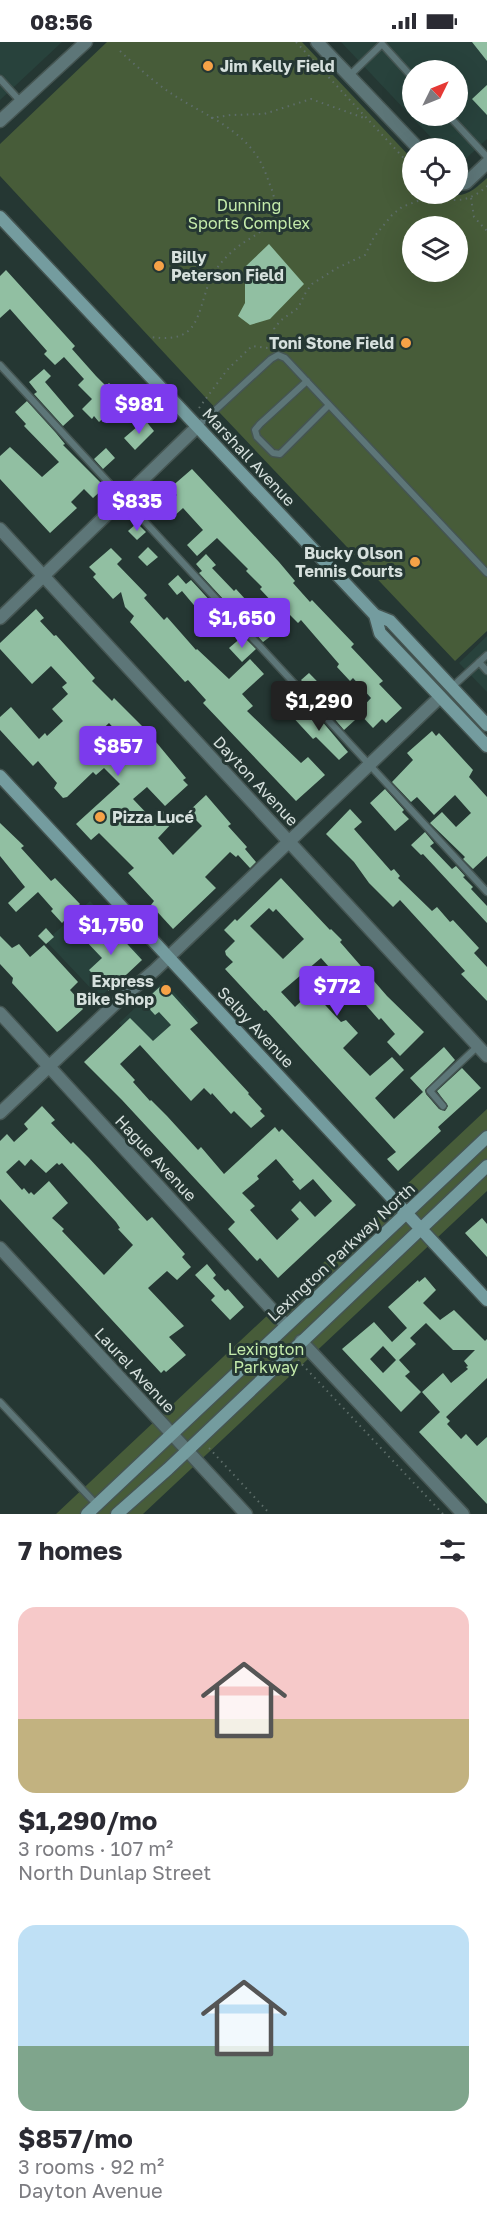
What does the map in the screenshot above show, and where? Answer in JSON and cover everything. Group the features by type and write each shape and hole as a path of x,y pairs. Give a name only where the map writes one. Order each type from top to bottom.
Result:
{"street":[{"path":"0,121 86,42"},
{"path":"317,42 408,138"},
{"path":"468,181 487,163"},
{"name":"Marshall Avenue","path":"0,217 375,615 390,621 487,725"},
{"path":"0,618 198,426"},
{"name":"Dayton Avenue","path":"0,529 487,1056"},
{"name":"Marshall Avenue","path":"375,615 380,633 487,746"},
{"path":"0,1113 440,698"},
{"name":"Selby Avenue","path":"0,776 487,1300"},
{"name":"Hague Avenue","path":"0,1014 286,1325"},
{"name":"Lexington Parkway North","path":"87,1514 487,1137"},
{"path":"117,1514 487,1166"},
{"name":"Laurel Avenue","path":"0,1248 246,1514"},
{"path":"302,1341 463,1514"}],"lane":[{"path":"349,76 382,43 402,65"},
{"path":"0,79 21,102"},
{"path":"458,126 487,157"},
{"path":"198,426 271,359 278,355 285,358 487,573"},
{"path":"0,365 487,892"},
{"path":"307,381 260,424 255,430 257,437 273,453 280,454 329,405"},
{"path":"452,687 487,655"},
{"path":"479,662 487,671"},
{"path":"443,1106 430,1091 478,1046"},
{"path":"0,1402 96,1505"}],"path":[{"path":"296,42 402,156"},
{"path":"120,51 142,72 236,134 256,154 272,190 275,209 271,221 260,233 241,244 219,264 211,278 193,328 186,335 165,339 152,337"},
{"path":"210,118 264,114 310,99 369,120"},
{"path":"471,198 474,217 487,231"},
{"path":"274,349 274,329 280,321 298,308 312,284 337,268 365,255 374,237 392,215 410,204"},
{"path":"199,408 227,370 252,346 268,348 274,343"},
{"path":"298,1360 443,1514"},
{"path":"205,1446 270,1514"}],"shaded area":[{"path":"0,42 62,42 0,100"},
{"path":"341,42 487,42 487,139 468,157 468,138 432,138 420,126 468,126 468,60 402,60 402,107"},
{"path":"487,636 487,692 459,663"},
{"path":"90,901 141,956 99,997 46,941"},
{"path":"164,981 199,1020 155,1061 119,1023"}],"green space":[{"name":"Dunning Sports Complex","path":"107,42 302,42 402,148 402,204 468,204 468,192 487,178 487,631 455,661 0,176 0,144"},
{"name":"Lexington Parkway","path":"487,1109 487,1191 143,1514 56,1514"}],"building":[{"path":"472,42 487,42 487,61"},
{"path":"487,85 487,115 472,99"},
{"path":"269,244 304,284 270,319 250,325 238,316 245,303 245,267"},
{"path":"6,270 75,346 72,349 96,376 106,386 109,383 124,399 99,422 94,416 92,419 82,409 92,399 78,385 84,379 64,357 55,365 44,354 47,351 10,309 0,318 0,276"},
{"path":"44,369 51,376 45,382 74,416 63,426 34,394 37,392 29,382"},
{"path":"27,401 65,444 63,445 105,487 93,498 84,489 71,502 77,508 50,533 0,479 0,456 10,447 42,477 59,462 24,426 26,424 15,412"},
{"path":"145,420 154,431 135,450 124,438"},
{"path":"106,448 115,458 103,469 94,459"},
{"path":"192,469 279,562 310,602 312,600 354,644 351,647 383,681 379,684 402,708 386,723 382,719 373,728 358,712 371,698 353,678 350,681 337,667 339,664 301,620 298,623 290,615 277,628 279,630 263,642 199,573 202,571 196,564 206,554 216,565 212,568 234,591 236,589 246,600 243,603 265,625 279,613 273,607 275,605 260,589 262,587 246,571 248,569 217,538 197,556 187,545 203,530 183,508 171,519 162,509 177,495 170,488"},
{"path":"137,523 146,532 137,540 128,531"},
{"path":"148,547 158,557 147,566 138,557"},
{"path":"111,548 122,559 117,564 147,595 144,598 164,620 167,617 196,650 229,679 250,659 264,674 242,694 253,706 247,711 301,763 308,757 325,775 296,801 203,703 206,700 188,680 185,682 130,622 134,616 125,607 121,592 113,599 93,577 96,574 89,567"},
{"path":"178,575 186,584 191,580 226,618 217,626 207,615 204,617 182,591 177,595 168,584"},
{"path":"36,609 44,618 40,621 95,678 92,681 112,701 114,698 146,730 186,778 183,780 188,785 165,806 147,787 133,799 153,820 163,811 173,822 158,838 173,855 202,826 188,812 206,795 231,824 228,826 247,847 245,849 256,862 250,868 238,855 236,857 230,852 205,877 216,888 173,929 151,905 154,901 128,873 134,868 99,833 91,840 76,824 120,784 104,768 96,775 93,772 67,797 63,798 54,788 57,783 38,761 33,766 0,730 0,717 11,707 39,739 45,733 47,736 63,721 52,709 68,694 62,687 67,683 51,666 32,684 0,649 0,643","holes":["109,723 129,745 115,757 95,736"]},
{"path":"243,636 256,649 242,662 229,648"},
{"path":"309,673 355,720 344,730 301,680"},
{"path":"298,705 316,724 321,720 348,752 339,760 316,737 313,739 289,713"},
{"path":"432,731 436,736 439,733 473,770 469,777 487,797 487,856 473,869 463,859 465,857 430,823 442,812 456,827 471,813 455,795 434,815 417,797 411,802 392,782 413,760 407,753"},
{"path":"385,789 409,819 395,831 370,803"},
{"path":"350,809 362,822 354,829 391,871 394,869 400,876 398,878 432,911 437,907 450,922 453,920 479,948 474,953 487,967 487,1001 461,974 465,971 400,900 393,907 326,834"},
{"path":"0,823 24,846 21,848 51,881 55,878 80,904 62,923 38,892 16,912 8,903 25,887 0,856"},
{"path":"425,832 434,843 430,846 452,869 456,866 473,887 471,889 487,906 487,923 423,854 421,855 411,845"},
{"path":"281,878 342,940 340,942 387,996 424,1032 400,1056 387,1042 395,1034 321,958 281,992 295,1007 312,991 341,1022 346,1020 358,1033 343,1048 370,1076 392,1057 404,1070 375,1098 394,1119 423,1092 410,1078 444,1047 455,1060 425,1090 439,1109 445,1111 448,1106 437,1091 462,1068 481,1088 438,1127 441,1131 398,1171 387,1159 396,1152 266,1010 264,1011 225,969 233,962 225,951 235,941 224,930 235,919 237,921","holes":["269,908 273,912 276,909 304,939 283,959 250,926"]},
{"path":"105,920 142,960 109,991 89,970 102,958 84,939"},
{"path":"46,928 54,937 46,944 38,936"},
{"path":"0,936 12,948 19,944 30,957 44,945 78,982 70,990 83,1009 57,1032 12,983 13,978 0,964"},
{"path":"163,984 198,1023 190,1029 249,1093 265,1116 251,1128 234,1111 231,1114 212,1093 211,1095 204,1088 191,1101 140,1045 120,1064 150,1101 198,1150 201,1147 224,1174 275,1127 279,1132 282,1129 356,1205 278,1278 260,1258 257,1261 228,1229 235,1222 84,1062 130,1018 153,1041 171,1025 159,1012 155,1015 143,1002","holes":["276,1159 294,1180 292,1181 300,1190 313,1179 332,1201 315,1217 300,1201 291,1210 299,1219 277,1240 250,1210 255,1206 242,1193 259,1179 257,1176"]},
{"path":"42,1106 55,1120 51,1123 71,1144 73,1142 89,1158 147,1221 152,1217 185,1254 182,1257 191,1267 177,1280 167,1271 148,1288 184,1326 169,1337 186,1355 166,1372 164,1370 161,1373 0,1199 0,1141 7,1134 14,1142 28,1129 24,1124","holes":["31,1159 46,1173 57,1163 59,1165 62,1163 116,1222 120,1228 118,1229 133,1245 104,1275 52,1218 68,1203 49,1181 34,1195 31,1192 29,1194 24,1188 22,1190 6,1172 19,1160 25,1166"]},
{"path":"482,1218 487,1224 487,1257 465,1233"},
{"path":"207,1264 216,1275 213,1278 225,1291 228,1289 244,1307 230,1320 211,1300 215,1296 195,1275"},
{"path":"425,1277 436,1290 423,1303 440,1320 454,1310 485,1341 487,1339 487,1378 446,1417 450,1421 447,1424 461,1439 466,1434 477,1446 487,1437 487,1504 419,1432 440,1412 422,1392 443,1373 451,1383 468,1369 464,1361 475,1350 453,1350 426,1323 410,1338 416,1344 399,1360 410,1372 405,1376 421,1392 401,1412 342,1349 374,1322 392,1342 407,1328 388,1307 418,1280 419,1282","holes":["383,1346 396,1360 383,1373 370,1359"]}],"place":[{"name":"Jim Kelly Field","path":"208,66"},
{"name":"Billy Peterson Field","path":"159,266"},
{"name":"Toni Stone Field","path":"406,343"},
{"name":"Bucky Olson Tennis Courts","path":"415,562"},
{"name":"Pizza Lucé","path":"100,817"},
{"name":"Express Bike Shop","path":"166,990"}]}
